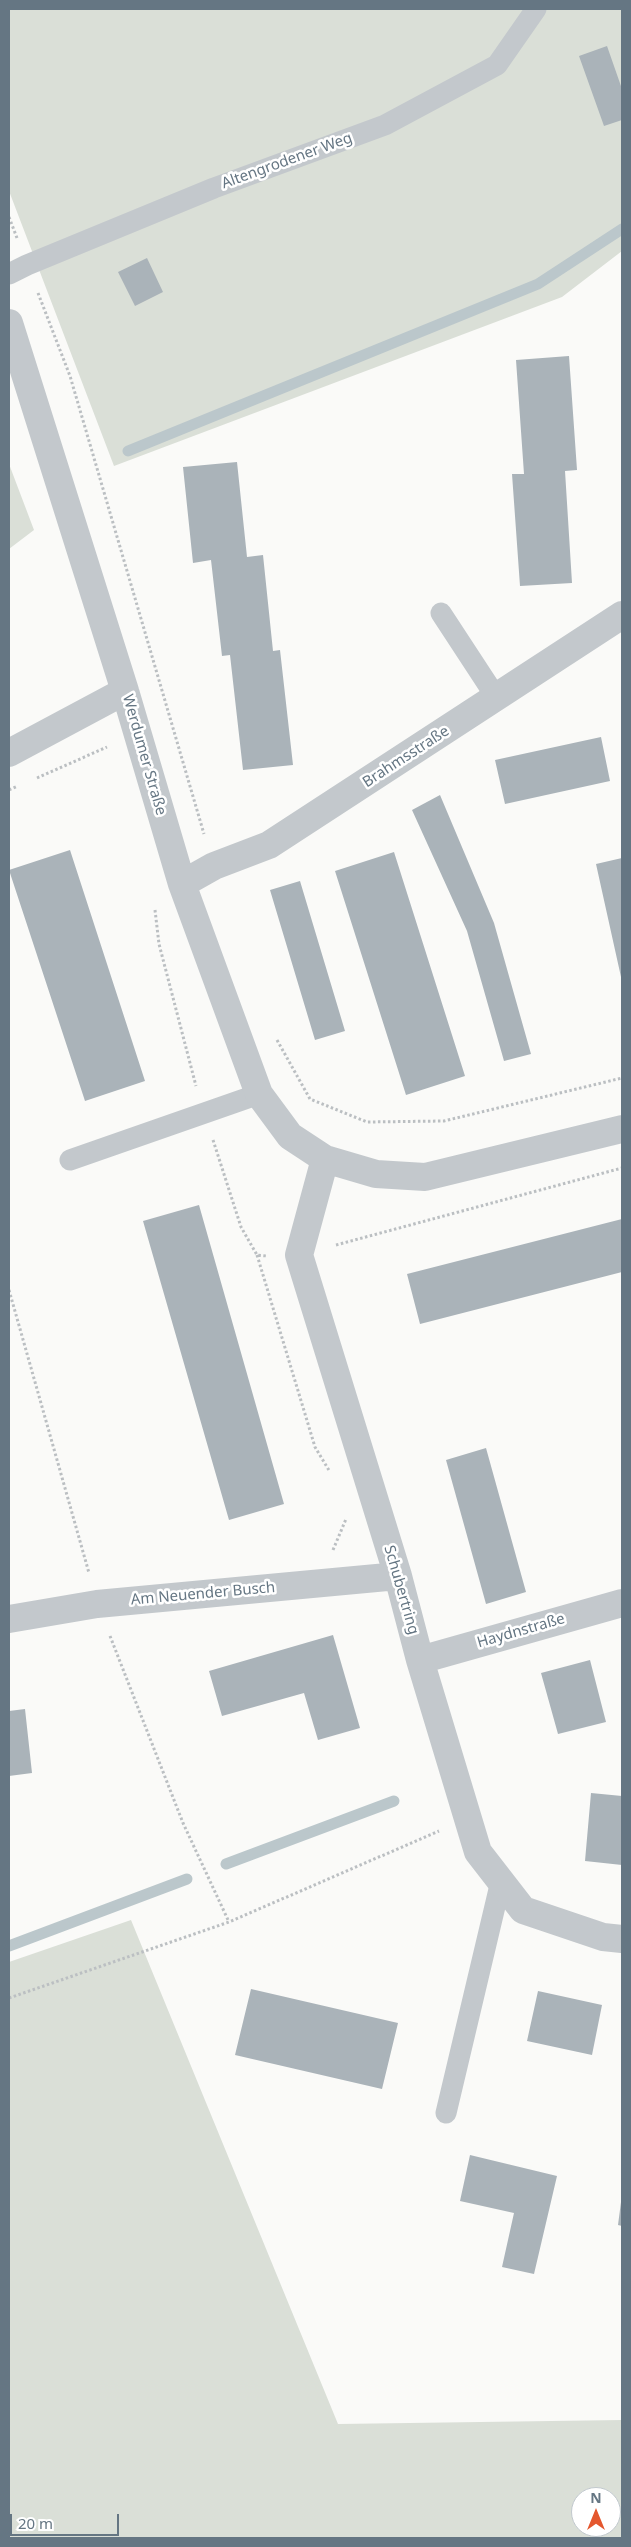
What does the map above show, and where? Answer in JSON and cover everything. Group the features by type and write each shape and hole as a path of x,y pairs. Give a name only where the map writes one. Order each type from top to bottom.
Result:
{"street":[{"name":"Werdumer Straße","path":"9,323 125,691 182,884 259,1094 290,1136 325,1159 376,1174 424,1177 622,1129"},
{"name":"Brahmsstraße","path":"182,884 214,866 269,845 622,615"},
{"path":"9,753 125,691"},
{"name":"Schubertring","path":"325,1159 299,1255 398,1576 420,1660 478,1852 523,1910 603,1937 622,1939"},
{"name":"Am Neuender Busch","path":"9,1619 97,1604 398,1576"},
{"name":"Haydnstraße","path":"420,1660 622,1603"}],"lane":[{"name":"Altengrodener Weg","path":"18,269 214,188 385,125 497,65 536,9"},
{"path":"441,613 496,697"},
{"path":"70,1160 259,1094"},
{"path":"446,2113 501,1881"}],"path":[{"path":"9,217 18,269 70,376 214,866"},
{"path":"35,779 112,745"},
{"path":"9,790 26,783"},
{"path":"274,1035 310,1099 367,1122 444,1121 622,1078"},
{"path":"257,1255 316,1447 333,1478"},
{"path":"331,1555 347,1518"},
{"path":"9,1998 229,1922 467,1820"}],"shaded area":[{"path":"9,9 622,9 622,251 562,297 114,466 9,191"},
{"path":"9,464 34,530 9,549"},
{"path":"131,1920 338,2424 622,2420 622,2538 9,2538 9,1962"}],"building":[{"path":"607,46 622,89 622,120 604,126 579,56"},
{"path":"147,258 163,292 135,306 118,272"},
{"path":"569,356 577,470 565,471 572,583 520,586 512,474 524,474 516,360"},
{"path":"237,462 247,557 263,555 273,651 280,650 293,765 243,770 230,655 222,656 211,560 193,563 183,467"},
{"path":"601,737 610,781 505,804 495,760"},
{"path":"440,795 494,923 531,1054 504,1061 467,931 412,810"},
{"path":"70,850 145,1081 85,1101 9,870"},
{"path":"394,852 465,1076 406,1095 335,871"},
{"path":"622,858 622,977 621,977 596,864"},
{"path":"300,881 345,1031 315,1040 270,890"},
{"path":"199,1205 284,1504 229,1520 143,1221"},
{"path":"622,1219 622,1272 420,1324 407,1274"},
{"path":"486,1448 526,1592 486,1604 446,1460"},
{"path":"333,1635 360,1728 318,1740 304,1693 222,1716 209,1671"},
{"path":"590,1660 606,1722 558,1734 541,1673"},
{"path":"25,1709 32,1773 9,1776 9,1711"},
{"path":"591,1793 622,1796 622,1865 585,1861"},
{"path":"251,1989 398,2023 382,2089 235,2055"},
{"path":"538,1991 602,2005 592,2055 527,2041"},
{"path":"470,2155 557,2176 534,2274 502,2267 514,2213 460,2201"},
{"path":"622,2202 622,2226 618,2225"}],"waterway":[{"path":"128,451 538,284 622,229"},
{"path":"226,1864 394,1801"},
{"path":"9,1946 187,1879"}]}
